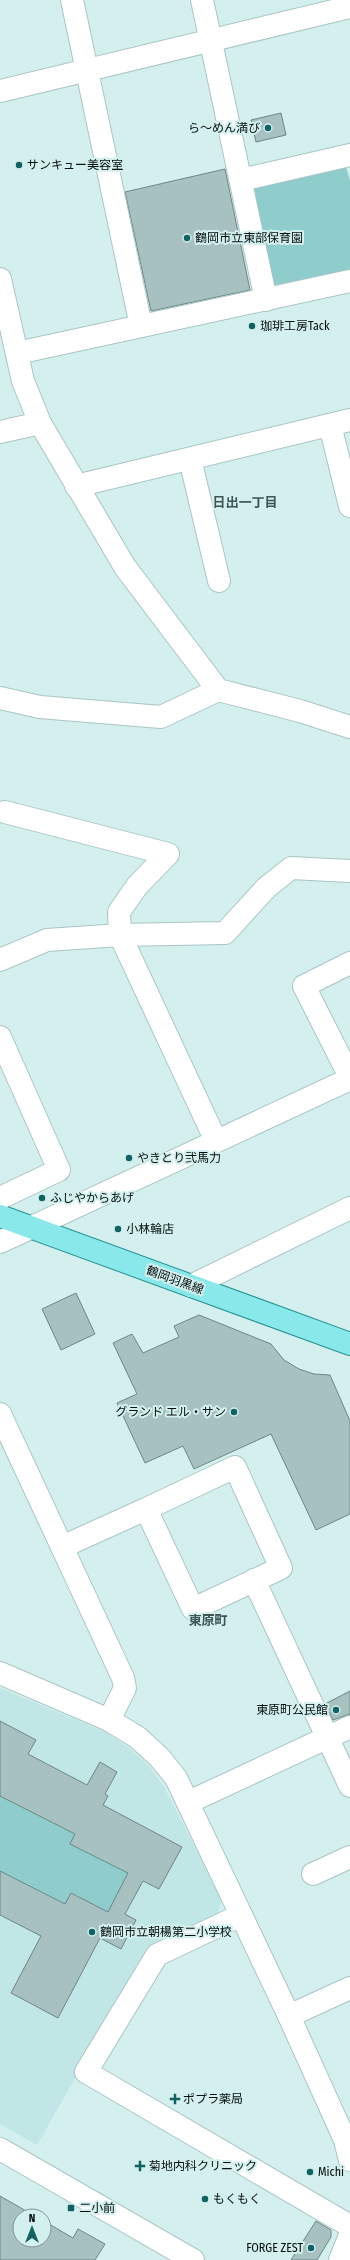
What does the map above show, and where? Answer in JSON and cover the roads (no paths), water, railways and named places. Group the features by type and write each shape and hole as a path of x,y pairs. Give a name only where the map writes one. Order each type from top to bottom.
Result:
{"main road":[{"name":"鶴岡羽黒線","path":"0,1216 350,1344"}],"street":[{"path":"72,0 141,326"},
{"path":"202,0 212,41 266,300"},
{"path":"0,91 350,7"},
{"path":"241,180 350,155"},
{"path":"0,279 23,381 40,423 125,567 218,690 300,711 350,727"},
{"path":"17,353 350,281"},
{"path":"76,486 340,422 350,506"},
{"path":"0,432 40,423"},
{"path":"190,458 219,581"},
{"path":"0,698 40,707 161,717 218,690"},
{"path":"5,812 168,854 137,886 119,912 120,935 216,1141"},
{"path":"0,960 47,940 120,935 225,933 266,888 291,868 350,871"},
{"path":"0,1242 350,1078 304,986 350,963"},
{"path":"0,1037 60,1170 0,1198"},
{"path":"191,1286 350,1208"},
{"path":"0,1414 123,1678 125,1688 109,1720"},
{"path":"62,1547 146,1508 235,1468 281,1568 192,1609 146,1508"},
{"path":"254,1580 350,1786"},
{"path":"0,1673 109,1720 137,1737 159,1757 176,1778 189,1802 289,2016 345,2140 350,2160"},
{"path":"189,1802 350,1727"},
{"path":"313,1874 350,1857"},
{"path":"241,1915 157,1955 86,2072 350,2226"},
{"path":"289,2016 350,1988"},
{"path":"0,2148 193,2260"},
{"path":"340,2260 350,2234"}],"place":[{"name":"ら～めん満び","path":"268,128"},
{"name":"サンキュー美容室","path":"19,165"},
{"name":"鶴岡市立東部保育園","path":"187,238"},
{"name":"珈琲工房Tack","path":"252,326"},
{"name":"やきとり弐馬力","path":"129,1158"},
{"name":"ふじやからあげ","path":"42,1198"},
{"name":"小林輪店","path":"118,1229"},
{"name":"グランド エル・サン","path":"234,1412"},
{"name":"東原町公民館","path":"336,1710"},
{"name":"鶴岡市立朝楊第二小学校","path":"92,1932"},
{"name":"ポプラ薬局","path":"175,2099"},
{"name":"菊地内科クリニック","path":"140,2166"},
{"name":"Michi","path":"310,2172"},
{"name":"もくもく","path":"205,2199"},
{"name":"二小前","path":"71,2208"},
{"name":"FORGE ZEST","path":"311,2248"}],"district":[{"name":"日出一丁目","path":"245,502"},
{"name":"東原町","path":"208,1620"}]}
